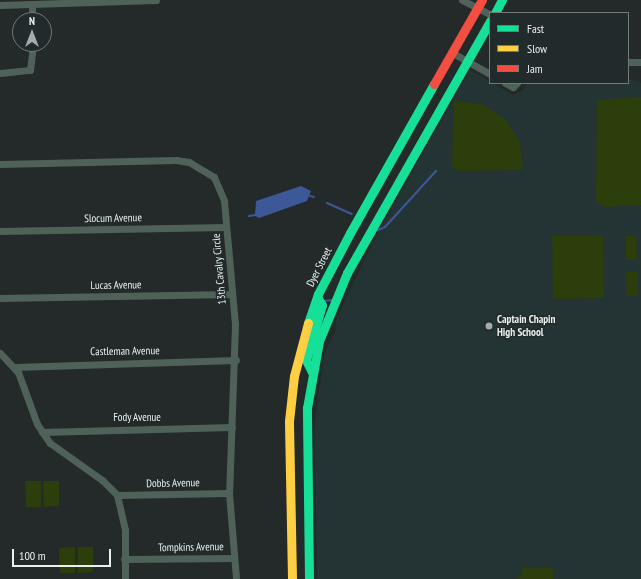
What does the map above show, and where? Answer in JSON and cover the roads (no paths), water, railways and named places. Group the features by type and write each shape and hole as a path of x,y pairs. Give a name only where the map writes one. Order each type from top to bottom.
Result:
{"main road":[{"path":"495,12 502,0"},
{"name":"Dyer Street","path":"292,579 290,399 298,353 317,297 415,118 480,4"},
{"path":"309,579 306,433 312,372 338,292 466,60 489,23"},
{"path":"415,118 430,126"},
{"path":"312,372 306,360 322,305 317,297"}],"street":[{"path":"0,5 156,0"},
{"path":"462,0 480,4 489,13"},
{"path":"32,4 32,12"},
{"path":"0,73 30,70 34,64 33,52"},
{"path":"452,52 489,73"},
{"path":"629,62 641,62"},
{"path":"507,84 513,88 516,84"},
{"name":"13th Cavalry Circle","path":"0,164 189,162 203,168 217,182 224,201 236,360 229,493 236,579"},
{"name":"Slocum Avenue","path":"0,231 226,227"},
{"name":"Lucas Avenue","path":"0,298 232,294"},
{"path":"0,353 15,367 42,432 62,455 102,480 117,495 125,530 125,579"},
{"name":"Castleman Avenue","path":"15,367 236,360"},
{"name":"Fody Avenue","path":"42,432 232,427"},
{"name":"Dobbs Avenue","path":"117,495 229,493"},
{"name":"Tompkins Avenue","path":"124,559 234,558"}],"water":[{"path":"301,186 311,191 307,201 259,218 255,216 256,201"}],"waterway":[{"path":"378,230 385,227 436,171"},
{"path":"310,196 314,197"},
{"path":"327,203 352,214"},
{"path":"249,216 255,215"},
{"path":"324,301 333,300"}],"place":[{"name":"Captain Chapin High School","path":"489,326"}]}
